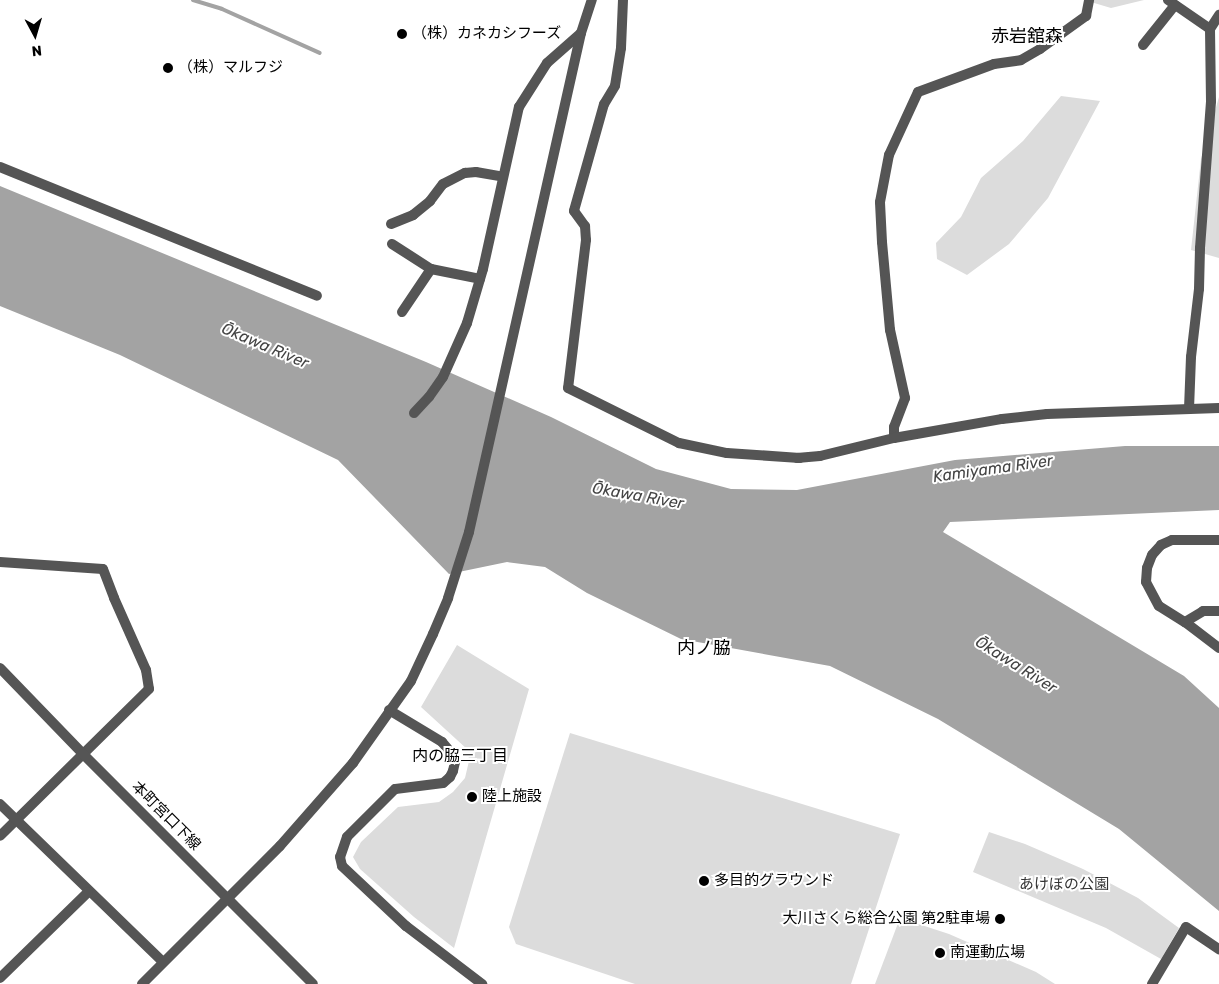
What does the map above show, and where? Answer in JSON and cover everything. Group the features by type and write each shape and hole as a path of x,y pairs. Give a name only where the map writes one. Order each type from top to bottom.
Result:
{"street":[{"path":"142,984 280,846 353,763 411,681 448,598 469,532 581,33 592,0"},
{"path":"623,0 621,48 615,86 604,104 574,211 585,226 586,240 568,388 679,443 728,453 799,458 820,456 894,438 1002,419 1047,414 1219,408"},
{"path":"894,438 894,427 906,398 890,330 882,242 880,202 889,155 918,92 994,64 1021,60 1040,50 1086,16 1089,0"},
{"path":"1143,44 1171,2 1210,29"},
{"path":"1189,409 1190,357 1199,289 1211,101 1210,29 1219,15"},
{"path":"414,413 444,377 467,323 480,279 519,107 547,63 581,33"},
{"path":"0,167 317,296"},
{"path":"391,224 413,216 430,202 443,184 465,173 476,172 503,177"},
{"path":"392,244 431,269 480,279"},
{"path":"402,312 431,269"},
{"path":"1219,540 1172,540 1161,545 1150,562 1146,582 1159,606 1185,622 1219,648"},
{"path":"0,562 103,568 114,598 146,670 149,689 0,836"},
{"path":"1185,622 1203,611 1219,611"},
{"name":"本町宮口下線","path":"0,668 83,754 313,984"},
{"path":"390,710 442,742 453,755 455,762 453,771 450,777 443,783 395,789 347,837 340,857 342,866 406,926 482,984"},
{"path":"0,804 88,892 164,962"},
{"path":"0,978 88,892"},
{"path":"1152,984 1186,927 1219,949"}],"green space":[{"path":"1084,0 1144,0 1111,8"},
{"path":"1061,96 1100,101 1048,198 1009,244 967,275 937,259 936,243 961,217 981,178 1023,141"},
{"path":"1219,97 1219,258 1191,250 1201,159"},
{"name":"陸上施設","path":"457,645 529,689 454,948 414,917 360,869 353,857 361,842 398,807 439,802 453,792 465,778 469,761 468,750 421,707"},
{"name":"多目的グラウンド","path":"570,733 900,834 851,984 635,984 516,944 509,927"},
{"name":"あけぼの公園","path":"989,832 1025,844 1083,869 1138,898 1179,928 1161,959 1106,928 973,872"},
{"name":"南運動広場","path":"900,918 949,934 1036,972 1055,984 875,984"}],"water":[{"path":"0,186 426,362 551,417 656,469 731,489 797,490 955,460 1125,446 1219,446 1219,510 950,522 943,532 1184,676 1219,708 1219,911 1119,829 938,719 830,666 681,639 587,593 545,567 507,562 449,574 338,460 120,355 0,306"}],"waterway":[{"path":"193,0 222,9 320,53"}],"place":[{"name":"（株）カネカシフーズ","path":"402,34"},
{"name":"（株）マルフジ","path":"168,68"},
{"name":"陸上施設","path":"472,797"},
{"name":"多目的グラウンド","path":"704,881"},
{"name":"大川さくら総合公園 第2駐車場","path":"1000,919"},
{"name":"南運動広場","path":"940,953"}],"district":[{"name":"赤岩舘森","path":"1027,36"},
{"name":"内ノ脇","path":"704,648"},
{"name":"内の脇三丁目","path":"460,756"}],"water label":[{"name":"Ōkawa River","path":"265,346"},
{"name":"Kamiyama River","path":"993,469"},
{"name":"Ōkawa River","path":"638,496"},
{"name":"Ōkawa River","path":"1016,665"}]}
